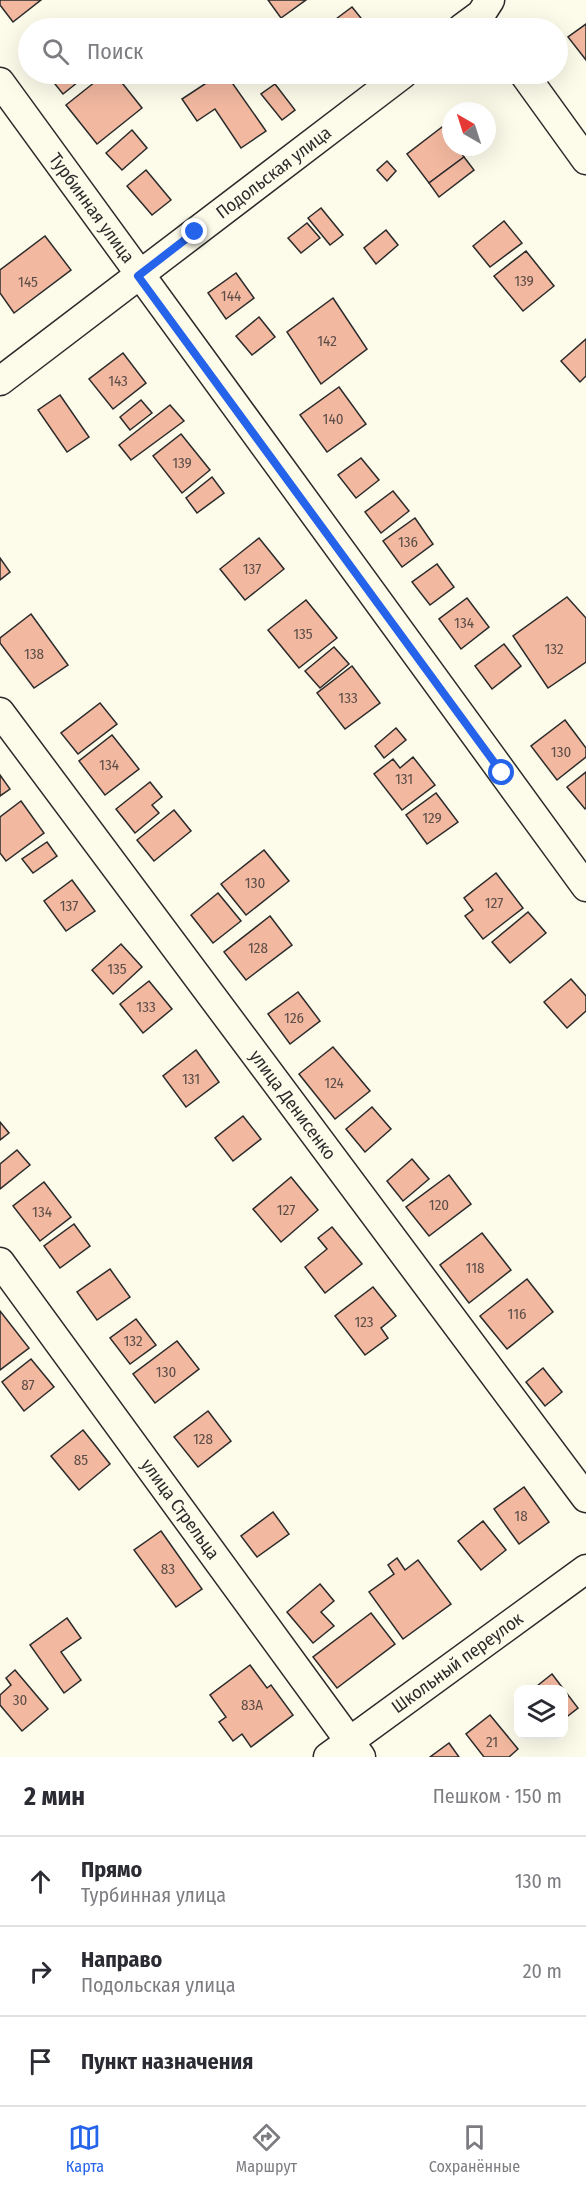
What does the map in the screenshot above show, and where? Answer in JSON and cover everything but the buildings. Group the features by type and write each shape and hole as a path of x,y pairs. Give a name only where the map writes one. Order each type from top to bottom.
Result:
{"street":[{"name":"Турбинная улица","path":"0,82 138,276 586,888"},
{"name":"Подольская улица","path":"0,381 391,84"},
{"path":"531,84 586,160"},
{"name":"улица Денисенко","path":"0,712 586,1498"},
{"name":"улица Стрельца","path":"0,1262 346,1752"},
{"name":"Школьный переулок","path":"346,1752 586,1569"}],"route":[{"path":"195,232 138,276 502,773"}]}
